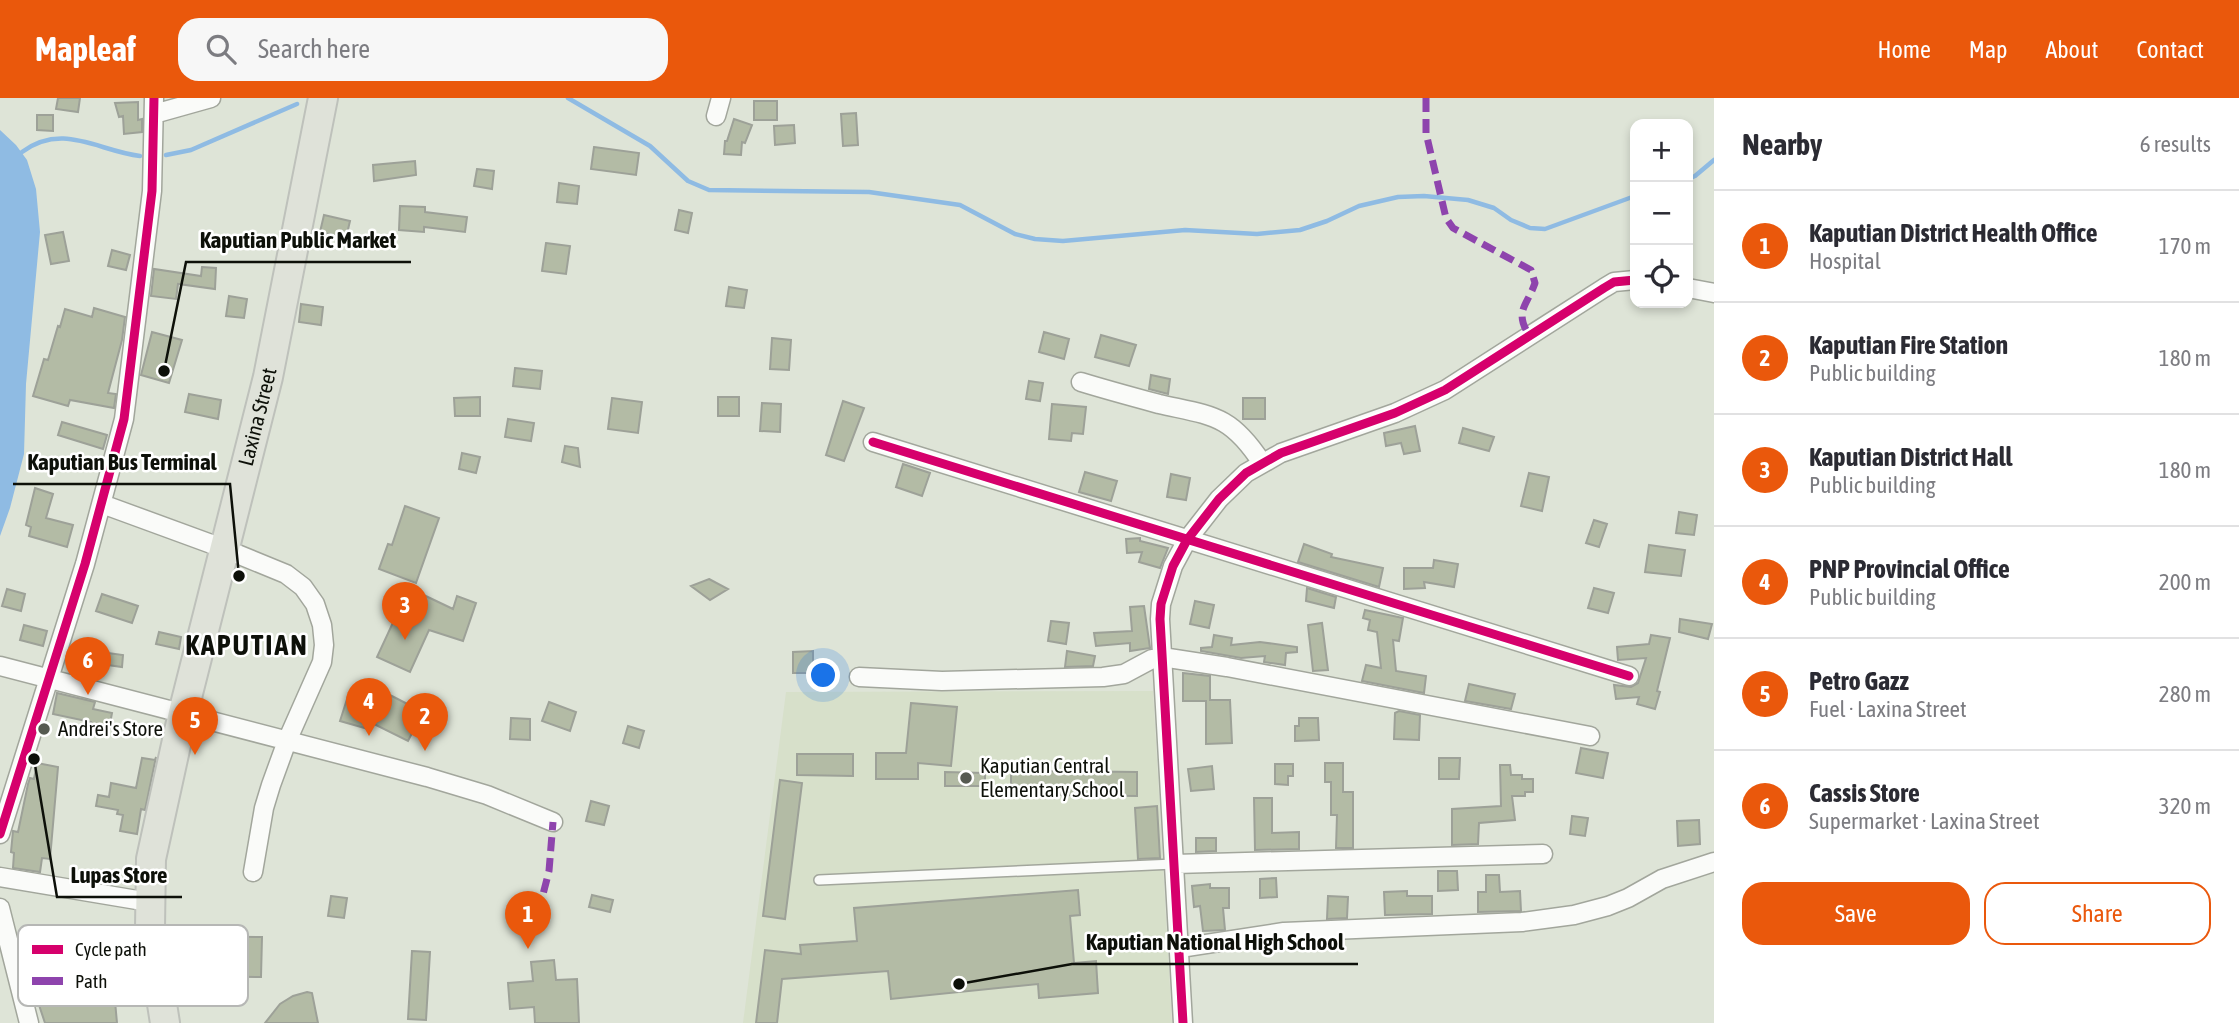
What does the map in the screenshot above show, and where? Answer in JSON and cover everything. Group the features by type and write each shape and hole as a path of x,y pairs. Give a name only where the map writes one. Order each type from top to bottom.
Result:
{"main road":[{"name":"Laxina Street","path":"151,925 149,902 153,846 183,713 268,376 323,98"}],"street":[{"path":"0,834 49,679 122,429 131,381 152,191 154,106 211,98"},
{"path":"716,116 721,98"},
{"path":"1183,1023 1161,604 1173,566 1186,541 1231,486 1262,463 1301,445 1395,414 1426,399 1469,376 1614,282 1630,280"},
{"path":"1693,289 1714,293"},
{"path":"1081,382 1215,416 1236,430 1262,463"},
{"path":"873,442 1629,676"},
{"path":"102,503 286,574 303,587 315,604 322,625 322,662 288,741 264,808 253,872"},
{"path":"859,677 942,681 1103,677 1124,674 1152,659 1162,657 1590,736"},
{"path":"0,666 488,795 553,822"},
{"path":"1175,864 1543,854"},
{"path":"1180,948 1284,932 1522,922 1574,915 1608,906 1662,879 1714,862"},
{"path":"0,877 149,902"},
{"path":"0,908 18,979"},
{"path":"25,1006 29,1023"}],"lane":[{"path":"819,880 1175,864"}],"shaded area":[{"name":"Kaputian Central Elementary School","path":"1153,691 1172,1023 743,1023 786,692"}],"water":[{"path":"0,130 27,160 36,189 40,232 26,384 24,454 0,536"}],"building":[{"path":"58,98 80,98 78,112 56,109"},
{"path":"754,101 777,101 777,120 754,120"},
{"path":"138,102 138,120 142,119 142,132 124,134 123,116 119,117 115,103"},
{"path":"856,113 858,145 843,146 841,114"},
{"path":"37,115 53,115 53,131 37,130"},
{"path":"734,119 752,125 745,143 742,142 741,155 724,154 725,141"},
{"path":"794,125 795,143 775,145 774,126"},
{"path":"594,147 639,153 636,175 591,169"},
{"path":"415,161 416,175 374,181 373,165"},
{"path":"477,169 494,171 492,189 474,186"},
{"path":"559,183 579,186 577,204 557,202"},
{"path":"400,206 425,207 425,212 467,217 465,232 424,227 424,232 399,230"},
{"path":"679,210 692,213 688,233 675,230"},
{"path":"324,215 350,221 346,238 320,232"},
{"path":"63,232 69,261 51,264 45,235"},
{"path":"546,243 570,246 566,274 542,271"},
{"path":"112,250 130,255 126,270 108,266"},
{"path":"202,267 216,268 215,289 178,284 176,299 151,296 154,269 201,276"},
{"path":"729,287 747,290 744,308 726,306"},
{"path":"229,296 247,299 244,318 226,316"},
{"path":"301,304 323,307 321,325 299,322"},
{"path":"94,308 125,317 108,393 116,394 114,408 70,400 68,406 33,396 44,359 48,360 65,309 92,317"},
{"path":"152,332 182,340 169,383 141,375"},
{"path":"1044,332 1069,339 1064,359 1039,352"},
{"path":"1101,335 1136,345 1129,366 1095,357"},
{"path":"772,338 791,340 789,370 770,369"},
{"path":"515,368 542,371 540,389 513,386"},
{"path":"1151,375 1170,379 1168,394 1149,389"},
{"path":"1029,381 1043,383 1040,401 1026,399"},
{"path":"189,394 221,400 218,419 185,412"},
{"path":"480,397 480,416 455,416 454,398"},
{"path":"718,397 739,397 739,416 718,416"},
{"path":"612,398 642,402 638,433 608,429"},
{"path":"1243,398 1265,398 1265,419 1243,419"},
{"path":"843,401 864,408 844,461 826,455"},
{"path":"762,403 781,404 780,432 760,431"},
{"path":"1052,404 1086,407 1083,434 1072,433 1071,441 1049,439"},
{"path":"508,419 534,423 531,441 505,437"},
{"path":"62,422 107,435 103,449 58,435"},
{"path":"1415,426 1420,451 1404,454 1401,443 1386,446 1384,433"},
{"path":"1463,428 1494,437 1489,451 1459,443"},
{"path":"565,446 578,448 580,467 562,462"},
{"path":"462,453 480,457 476,473 459,469"},
{"path":"903,464 930,473 922,496 896,487"},
{"path":"1085,472 1117,481 1111,501 1079,492"},
{"path":"1529,473 1549,477 1542,511 1521,506"},
{"path":"1171,474 1190,478 1186,500 1167,497"},
{"path":"35,488 53,494 46,518 73,525 67,547 29,536 31,527 26,525"},
{"path":"405,506 439,518 416,583 379,569 388,544 392,545"},
{"path":"1679,512 1697,515 1694,535 1676,533"},
{"path":"1594,520 1607,524 1599,547 1586,543"},
{"path":"1140,538 1140,541 1168,548 1160,568 1139,562 1142,552 1127,553 1126,539"},
{"path":"1304,544 1332,554 1331,557 1383,568 1379,587 1298,562"},
{"path":"1649,545 1685,550 1681,576 1645,572"},
{"path":"1434,560 1458,564 1454,587 1424,582 1425,588 1404,589 1404,568 1433,568"},
{"path":"709,579 728,589 710,600 691,586"},
{"path":"409,588 453,609 457,596 476,603 463,641 429,630 410,672 377,657"},
{"path":"1307,588 1336,597 1334,608 1306,601"},
{"path":"1594,588 1614,593 1608,613 1588,608"},
{"path":"7,589 25,594 21,611 2,606"},
{"path":"102,594 138,606 132,623 96,611"},
{"path":"1195,601 1214,605 1209,628 1190,624"},
{"path":"1144,606 1150,648 1130,651 1130,643 1096,646 1094,633 1132,631 1130,607"},
{"path":"1365,610 1403,618 1399,641 1393,640 1396,671 1426,676 1424,693 1362,681 1366,665 1381,668 1377,632 1368,630 1370,620 1363,618"},
{"path":"1680,619 1712,624 1708,639 1679,632"},
{"path":"1051,621 1069,623 1066,644 1048,641"},
{"path":"1322,623 1328,670 1313,671 1308,625"},
{"path":"24,625 47,631 43,646 20,640"},
{"path":"159,632 181,637 179,649 156,644"},
{"path":"1214,635 1232,638 1231,645 1260,642 1297,647 1297,652 1286,653 1285,665 1264,662 1265,656 1241,658 1201,651 1201,648 1212,647"},
{"path":"1651,635 1670,638 1655,709 1637,704 1639,697 1616,699 1614,685 1631,687 1638,683 1646,658 1618,660 1617,647 1649,644"},
{"path":"80,642 108,653 123,655 122,667 94,663 93,666 73,659"},
{"path":"813,651 813,673 793,673 793,652"},
{"path":"1067,651 1095,656 1093,666 1065,667"},
{"path":"1183,673 1210,676 1210,700 1230,700 1232,743 1206,744 1206,701 1183,701"},
{"path":"1469,684 1515,694 1511,709 1465,701"},
{"path":"57,693 95,702 93,709 112,713 108,734 89,731 91,722 53,714"},
{"path":"386,693 423,712 408,741 370,722 368,729 340,721 348,696 379,706"},
{"path":"549,702 576,712 570,731 542,721"},
{"path":"911,703 957,707 951,766 918,763 918,779 876,779 876,753 906,753"},
{"path":"1399,711 1420,715 1419,740 1394,739 1395,713"},
{"path":"511,718 530,719 530,740 510,739"},
{"path":"1299,718 1318,718 1319,740 1295,741 1295,726 1299,726"},
{"path":"628,726 644,731 639,748 623,743"},
{"path":"1581,748 1608,753 1603,778 1576,773"},
{"path":"797,754 853,754 853,776 797,775"},
{"path":"156,757 145,810 141,809 137,834 120,831 123,815 117,814 118,810 96,806 98,795 109,797 111,783 136,788 142,758 155,760"},
{"path":"1439,758 1460,758 1459,779 1439,779"},
{"path":"37,763 58,767 50,859 42,858 40,872 13,868 14,853 11,852 13,831 18,832 28,784 30,778 34,779"},
{"path":"1325,763 1343,763 1343,792 1353,792 1353,848 1336,848 1337,815 1331,815 1331,782 1325,782"},
{"path":"1275,764 1293,764 1293,776 1288,776 1288,785 1275,784"},
{"path":"1500,765 1510,765 1511,775 1533,779 1533,792 1525,792 1525,796 1512,796 1515,820 1479,823 1478,844 1452,845 1452,809 1501,806"},
{"path":"1212,766 1214,789 1191,791 1188,769"},
{"path":"945,772 985,773 985,786 945,786"},
{"path":"1011,772 1137,772 1137,796 1051,795 1052,790 1011,790"},
{"path":"780,780 802,783 785,919 763,916"},
{"path":"1254,798 1272,798 1272,833 1299,832 1299,849 1255,850"},
{"path":"591,801 609,806 604,825 586,821"},
{"path":"1157,806 1160,858 1138,859 1135,808"},
{"path":"1572,816 1588,818 1585,836 1570,834"},
{"path":"1699,820 1700,844 1678,846 1677,821"},
{"path":"1196,838 1216,838 1216,851 1196,852"},
{"path":"1438,871 1457,871 1458,890 1438,891"},
{"path":"1486,875 1499,875 1500,892 1520,891 1521,911 1478,912 1478,892 1486,892"},
{"path":"1276,878 1277,897 1260,898 1260,879"},
{"path":"1210,884 1210,888 1229,888 1229,908 1223,908 1225,930 1203,931 1200,906 1194,907 1192,886"},
{"path":"1078,890 1080,915 1070,916 1074,963 1096,961 1098,993 1039,998 1038,984 891,999 888,971 782,979 777,1023 756,1023 765,950 801,954 800,945 857,941 854,908"},
{"path":"1407,891 1407,896 1432,896 1432,914 1385,915 1384,892"},
{"path":"592,895 613,900 610,912 589,907"},
{"path":"331,896 347,898 344,918 328,916"},
{"path":"1328,896 1348,897 1347,918 1327,919"},
{"path":"248,937 262,937 261,977 248,977"},
{"path":"412,951 430,952 426,1020 408,1019"},
{"path":"554,960 556,980 577,979 579,1023 535,1023 534,1007 510,1009 508,983 533,981 531,962"},
{"path":"307,992 312,993 318,1023 265,1023 280,1004"},
{"path":"39,1006 115,1006 117,1023 45,1023"}],"waterway":[{"path":"568,98 650,146 688,181 709,190 869,192 960,205 1015,234 1035,239 1063,241 1185,230 1257,234 1300,230 1359,206 1398,197 1424,196 1468,200 1494,208 1511,220 1530,228 1545,229 1630,198"},
{"path":"166,155 191,150 297,104"},
{"path":"22,152 37,143 66,139 140,156"},
{"path":"1693,177 1714,160"}],"marked path":[{"path":"1426,98 1426,133 1446,218 1453,228 1531,270 1535,283 1522,314 1529,335"},
{"path":"533,933 549,871 553,822"}],"cycle path":[{"path":"0,834 85,564 124,419 152,191 154,98"},
{"path":"1183,1023 1160,619 1161,604 1173,566 1187,540 1219,499 1246,473 1281,453 1395,413 1445,390 1614,282 1630,280"},
{"path":"873,442 1629,676"}],"place":[{"name":"Kaputian Public Market","path":"164,371"},
{"name":"Kaputian Bus Terminal","path":"239,576"},
{"name":"Kaputian District Hall","path":"405,640"},
{"name":"Cassis Store","path":"88,695"},
{"name":"Andrei's Store","path":"44,729"},
{"name":"PNP Provincial Office","path":"369,736"},
{"name":"Kaputian Fire Station","path":"425,751"},
{"name":"Petro Gazz","path":"195,755"},
{"name":"Lupas Store","path":"34,759"},
{"name":"Kaputian Central Elementary School","path":"966,778"},
{"name":"Kaputian District Health Office","path":"528,949"},
{"name":"Kaputian National High School","path":"959,984"}],"district":[{"name":"KAPUTIAN","path":"247,645"}]}
